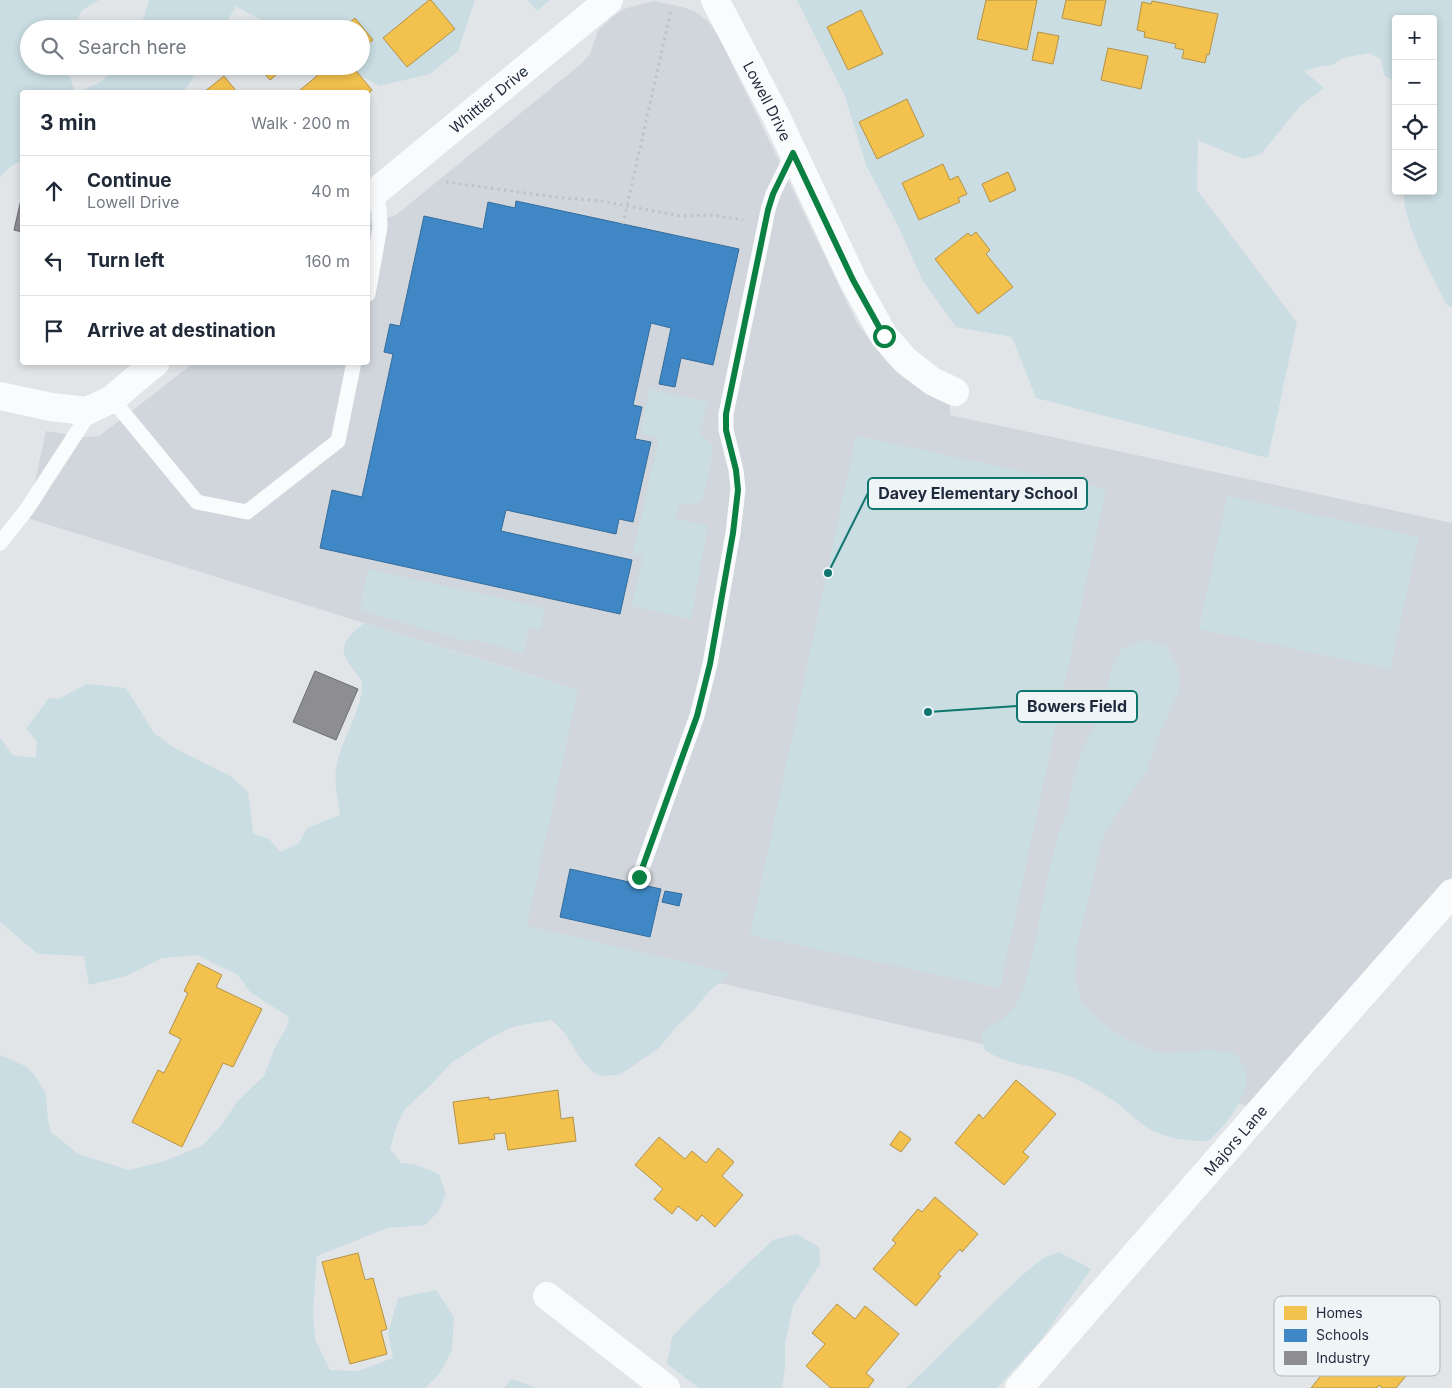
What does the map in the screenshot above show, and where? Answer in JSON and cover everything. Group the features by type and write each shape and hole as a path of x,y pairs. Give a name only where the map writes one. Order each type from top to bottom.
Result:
{"street":[{"name":"Whittier Drive","path":"371,195 609,0"},
{"name":"Lowell Drive","path":"715,0 793,153 853,280 884,336 905,360 932,380 955,392"},
{"path":"0,396 51,407 87,411 102,404 152,365"},
{"name":"Majors Lane","path":"1019,1388 1302,1062 1452,893"},
{"path":"546,1296 666,1388"}],"lane":[{"path":"639,877 697,716 710,664 733,533 738,490 736,470 726,430 726,414 768,210 773,194 793,153"},
{"path":"370,283 380,227 379,208 371,195"},
{"path":"0,543 27,509 102,404 197,502 247,512 338,441 353,365"}],"path":[{"path":"623,224 671,10"},
{"path":"446,182 555,198 602,201 680,216 711,215 732,218"}],"shaded area":[{"path":"0,0 99,0 81,11 78,20 20,20 20,75 69,75 74,90 20,90 20,161 0,177"},
{"path":"149,0 475,0 458,51 430,74 379,86 360,75 370,75 370,20 261,20 236,6 228,20 143,20"},
{"path":"528,0 550,0 537,11"},
{"path":"797,0 1452,0 1452,308 1446,304 1419,249 1413,235 1404,195 1437,195 1437,15 1392,15 1392,80 1384,75 1381,59 1369,53 1343,58 1332,65 1304,71 1324,88 1300,106 1261,154 1243,159 1198,140 1197,190 1297,323 1268,458 1036,398 1012,337 956,327 923,281 898,226 866,165 845,96"},
{"path":"653,1 683,7 696,12 709,22 719,37 857,323 884,359 900,375 924,392 950,404 950,415 1452,523 1452,877 1250,1106 504,933 554,682 27,518 46,431 85,437 99,436 190,365 370,365 370,223 396,215 581,64 590,54 598,31 611,18 624,9"},
{"path":"108,75 195,75 184,90 83,90 102,81"},
{"path":"650,389 707,402 700,434 714,446 702,502 679,505 676,519 708,526 691,619 631,606 643,556 633,553 659,438 640,433"},
{"path":"856,436 1106,489 1000,988 750,935"},
{"path":"1227,496 1419,537 1390,669 1199,629"},
{"path":"368,569 545,608 541,630 529,628 523,654 472,638 469,642 360,610"},
{"path":"364,623 578,690 527,926 731,973 708,992 696,1008 676,1027 659,1048 619,1075 601,1076 593,1072 580,1058 565,1033 552,1020 516,1026 490,1038 451,1063 405,1109 397,1125 390,1149 401,1163 414,1164 439,1174 446,1194 438,1212 425,1225 387,1228 317,1256 313,1313 315,1339 330,1370 358,1371 393,1358 388,1333 398,1298 436,1290 454,1317 452,1350 440,1373 425,1388 0,1388 0,1055 25,1066 34,1074 46,1094 51,1132 78,1154 129,1170 162,1162 202,1146 221,1126 237,1102 264,1076 274,1050 287,1026 289,1017 250,992 238,975 197,955 162,958 126,976 89,985 84,956 38,954 0,922 0,737 12,755 36,758 37,741 26,729 49,698 58,699 87,684 126,688 154,733 174,748 230,776 248,792 253,833 269,839 280,852 299,843 307,828 340,815 336,769 341,749 359,704 362,685 345,655 344,649 348,638"},
{"path":"1143,640 1166,645 1177,667 1180,678 1179,690 1154,747 1147,770 1114,818 1102,840 1077,946 1075,979 1081,1002 1099,1020 1126,1040 1151,1050 1166,1053 1207,1050 1232,1052 1240,1060 1246,1071 1245,1090 1229,1119 1208,1141 1179,1139 1151,1130 1122,1107 1090,1086 1072,1077 1015,1063 993,1055 984,1049 982,1038 983,1032 1010,1012 1022,992 1032,958 1049,871 1058,835 1067,812 1074,774 1081,753 1097,719 1115,659 1122,649"},
{"path":"796,1234 819,1247 820,1264 793,1306 785,1344 785,1368 782,1388 699,1388 667,1364 672,1337 692,1316 773,1240"},
{"path":"1059,1252 1091,1269 1041,1340 997,1388 906,1388 1019,1278 1043,1258"},
{"path":"512,1379 536,1388 504,1388"}],"building: Homes":[{"path":"429,0 455,29 407,67 383,38"},
{"path":"986,0 1037,0 1027,50 977,39"},
{"path":"1066,0 1106,0 1101,26 1062,18"},
{"path":"1152,1 1218,14 1209,55 1207,54 1205,63 1182,58 1184,50 1175,48 1176,44 1144,37 1145,32 1137,30 1142,2 1151,4"},
{"path":"861,10 883,54 848,70 827,27"},
{"path":"1038,32 1059,36 1053,64 1032,60"},
{"path":"1108,48 1148,56 1141,89 1101,80"},
{"path":"266,75 276,75 270,80"},
{"path":"360,75 372,90 370,92 370,90 300,90 317,76"},
{"path":"224,76 235,90 206,90"},
{"path":"907,99 924,136 877,159 859,122"},
{"path":"943,164 950,180 958,176 967,194 958,198 960,202 919,220 902,183"},
{"path":"1008,172 1016,190 990,202 982,184"},
{"path":"976,232 990,250 986,254 1013,287 978,314 935,259 968,233 971,236"},
{"path":"198,963 222,975 216,987 262,1009 233,1067 223,1063 182,1147 132,1122 158,1070 164,1073 181,1039 169,1033 188,993 184,991"},
{"path":"1016,1080 1056,1114 1023,1152 1029,1157 1004,1185 955,1143 979,1114 983,1119"},
{"path":"558,1090 561,1119 573,1117 576,1141 508,1150 505,1133 494,1134 495,1139 459,1144 453,1102 489,1097 489,1100"},
{"path":"900,1131 911,1139 901,1152 890,1145"},
{"path":"659,1137 685,1159 692,1151 706,1163 718,1148 734,1162 722,1176 743,1195 715,1227 702,1215 697,1221 678,1206 672,1214 654,1199 663,1189 635,1165"},
{"path":"935,1197 978,1234 962,1252 960,1249 938,1274 941,1276 916,1306 873,1269 896,1243 892,1240 918,1209 922,1212"},
{"path":"358,1253 365,1280 373,1278 387,1329 381,1331 387,1354 350,1364 322,1262"},
{"path":"837,1304 855,1319 865,1306 899,1334 866,1373 874,1380 868,1388 831,1388 806,1366 825,1344 812,1333"},
{"path":"1321,1376 1406,1376 1396,1388 1382,1388 1379,1385 1377,1388 1311,1388"}],"building: Schools":[{"path":"516,201 739,249 713,365 681,358 675,387 659,384 671,328 651,323 633,405 642,407 635,439 651,442 633,522 619,519 616,534 506,510 501,531 632,560 620,614 320,548 332,490 362,497 393,354 384,352 390,324 400,326 424,216 483,229 488,202 515,208"},
{"path":"570,869 661,889 650,937 560,917"},
{"path":"665,891 682,894 679,906 662,902"}],"building: Industry":[{"path":"20,204 20,232 14,230"},
{"path":"315,671 358,689 336,740 293,722"}],"place":[{"name":"Davey Elementary School","path":"828,573"},
{"name":"Bowers Field","path":"928,712"}],"route":[{"path":"639,877 697,716 710,664 733,533 738,490 736,470 726,430 726,414 768,210 773,194 793,153 853,280 884,336"}]}
